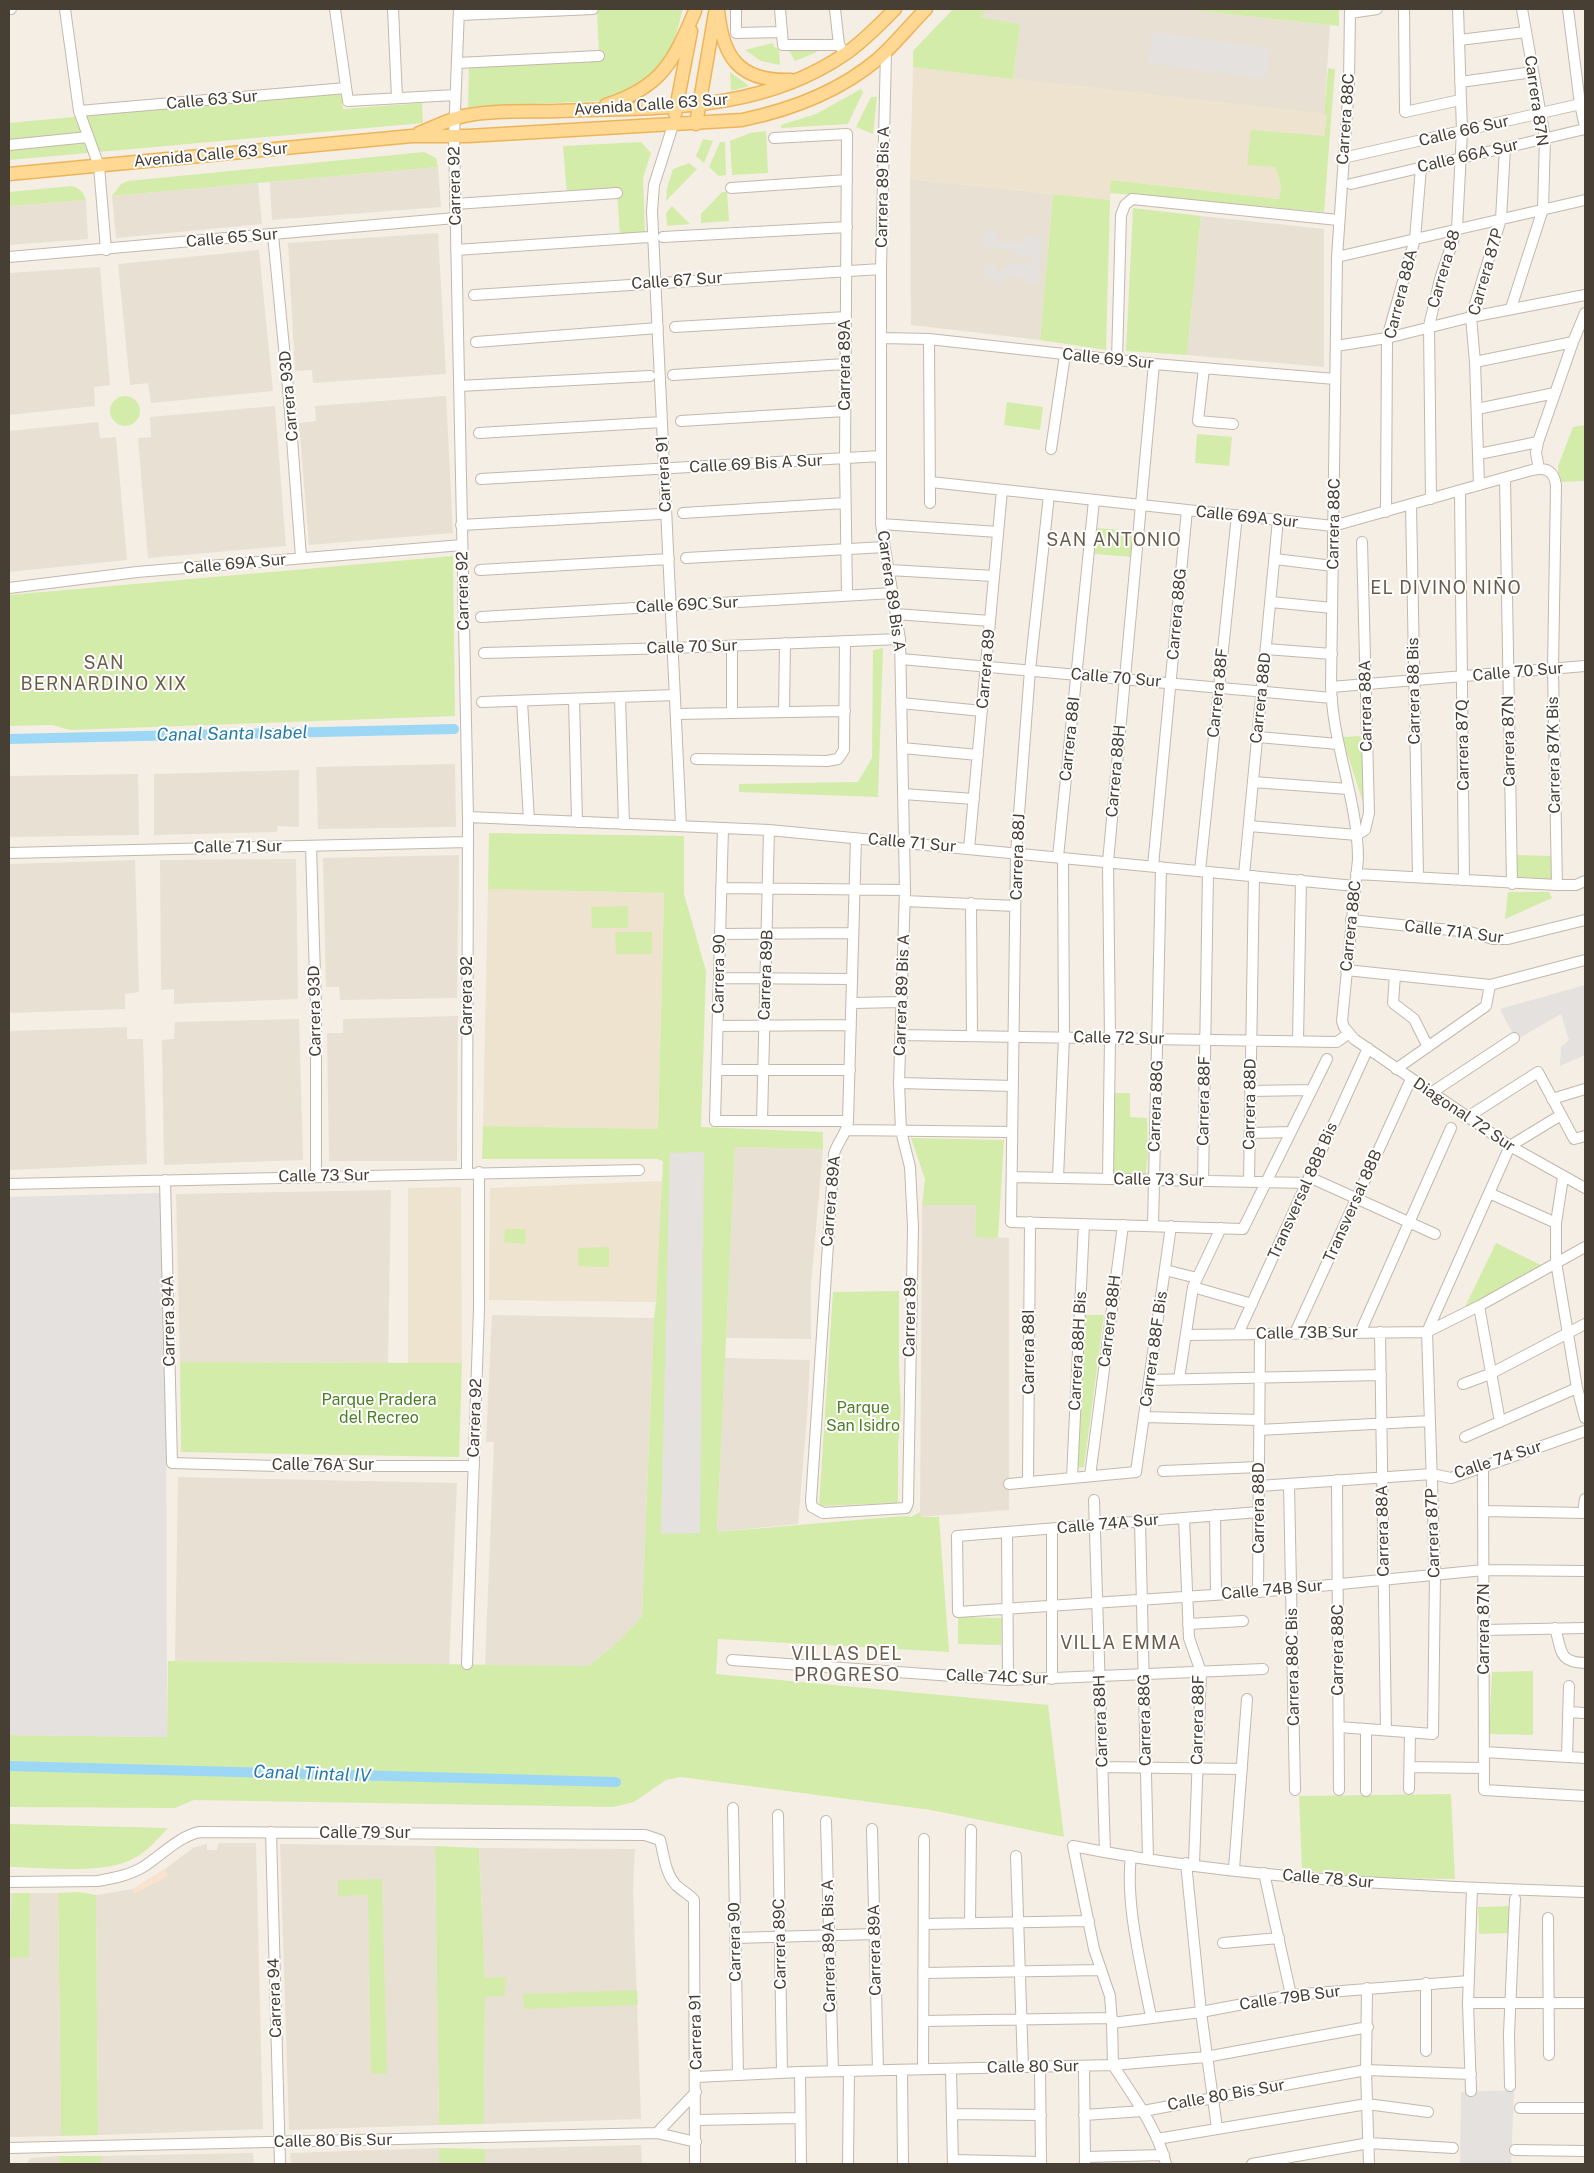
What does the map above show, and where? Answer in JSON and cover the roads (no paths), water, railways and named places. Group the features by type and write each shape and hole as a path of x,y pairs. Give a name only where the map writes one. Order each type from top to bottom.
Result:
{"main road":[{"path":"717,9 725,48 737,64 747,71 770,80 801,79"},
{"path":"696,124 717,9"},
{"name":"Avenida Calle 63 Sur","path":"412,136 468,115 677,106 732,100 762,94 801,79 842,49 868,35 895,9"},
{"name":"Avenida Calle 63 Sur","path":"9,174 412,136 454,136 696,124 758,117 807,101 853,77 886,51 926,9"},
{"path":"673,125 695,10"},
{"path":"590,110 626,99 652,83 675,53 695,10"}],"street":[{"path":"65,9 79,111 99,166 106,250"},
{"path":"335,9 348,101 455,95"},
{"path":"393,9 396,98"},
{"path":"459,12 593,9"},
{"path":"736,9 736,33 782,32"},
{"path":"780,9 783,45 842,49 835,9"},
{"path":"1350,11 1377,9"},
{"path":"1404,9 1405,112 1460,100"},
{"name":"Carrera 88","path":"1430,499 1429,326 1440,279 1457,229 1462,131 1458,9"},
{"name":"Carrera 87N","path":"1511,308 1543,209 1544,138 1522,9"},
{"path":"1568,9 1583,103 1585,128"},
{"name":"Carrera 88C","path":"1348,1034 1344,1027 1342,1013 1355,886 1357,835 1338,744 1331,692 1338,220 1349,84 1350,11"},
{"name":"Carrera 92","path":"459,12 454,136 468,817 467,1173"},
{"path":"1459,40 1526,32"},
{"name":"Carrera 89 Bis A","path":"886,51 881,269 881,524 900,638 901,658 905,890 899,1084 901,1131"},
{"path":"456,63 599,56"},
{"path":"1460,82 1533,72"},
{"name":"Calle 63 Sur","path":"79,111 346,88"},
{"name":"Calle 66 Sur","path":"1343,158 1583,103"},
{"name":"Carrera 91","path":"673,125 652,198 681,826"},
{"name":"Calle 66A Sur","path":"1351,184 1585,128"},
{"name":"Carrera 89A","path":"774,138 847,134 845,364 847,596"},
{"path":"9,145 88,137"},
{"name":"Carrera 87P","path":"1479,486 1472,317 1501,219 1505,148"},
{"name":"Carrera 88A","path":"1386,512 1388,338 1415,239 1421,168"},
{"path":"731,188 848,180"},
{"path":"455,204 617,193"},
{"path":"1117,360 1121,215 1125,205 1132,199 1338,220"},
{"path":"1337,257 1585,200"},
{"name":"Calle 65 Sur","path":"9,257 455,218"},
{"path":"663,237 847,227"},
{"name":"Carrera 93D","path":"273,235 290,409 301,558"},
{"path":"456,250 650,237"},
{"name":"Calle 67 Sur","path":"474,295 881,269"},
{"path":"1336,346 1388,338 1429,326 1511,308 1558,302 1585,295"},
{"path":"1539,469 1536,453 1538,442 1585,313"},
{"path":"675,327 846,317"},
{"path":"476,342 658,328"},
{"name":"Calle 69 Sur","path":"881,338 929,339 1154,364 1335,379"},
{"path":"929,339 930,503"},
{"path":"1475,362 1573,342"},
{"path":"1052,449 1064,355"},
{"path":"673,375 845,364"},
{"name":"Carrera 88H","path":"1108,1179 1110,1038 1108,862 1154,364"},
{"path":"1204,368 1198,421 1233,424"},
{"path":"459,386 650,376"},
{"path":"1477,409 1556,392"},
{"path":"681,421 845,412"},
{"path":"479,433 662,422"},
{"path":"1478,454 1538,442"},
{"name":"Calle 69 Bis A Sur","path":"481,479 881,456"},
{"name":"Calle 69A Sur","path":"931,482 1333,526 1539,469"},
{"name":"Carrera 87K Bis","path":"1539,469 1550,471 1554,476 1553,669 1557,885"},
{"name":"Carrera 87N","path":"1505,478 1512,884"},
{"name":"Carrera 89","path":"970,849 1002,490"},
{"name":"Carrera 87Q","path":"1460,491 1464,879"},
{"name":"Carrera 88J","path":"1030,1222 1011,1222 1016,853 1030,670 1049,495"},
{"name":"Carrera 88I","path":"1058,1178 1064,1038 1061,858 1094,500"},
{"path":"683,513 846,503"},
{"name":"Carrera 88 Bis","path":"1411,505 1418,876"},
{"name":"Carrera 88G","path":"1153,1226 1158,1039 1157,867 1187,510"},
{"path":"461,525 660,514"},
{"name":"Carrera 88F","path":"1202,1181 1205,1040 1204,871 1219,687 1237,516"},
{"name":"Carrera 88D","path":"1249,1182 1251,1041 1249,826 1278,520"},
{"path":"881,524 998,532"},
{"name":"Carrera 88A","path":"1357,835 1365,830 1369,813 1362,542"},
{"name":"Calle 69A Sur","path":"9,588 137,572 462,545"},
{"path":"686,558 885,547"},
{"path":"480,570 669,559"},
{"path":"1275,559 1333,566"},
{"path":"889,570 994,576"},
{"name":"Calle 69C Sur","path":"481,617 893,593"},
{"path":"1271,602 1332,608"},
{"path":"896,614 990,621"},
{"name":"Calle 70 Sur","path":"484,653 732,646 900,638"},
{"path":"696,759 827,761 838,758 844,750 846,641"},
{"path":"784,643 784,712"},
{"path":"732,646 732,713"},
{"path":"1266,649 1332,654"},
{"name":"Calle 70 Sur","path":"901,658 1262,691 1331,692 1365,684 1585,666"},
{"path":"482,702 675,695"},
{"path":"620,697 624,824"},
{"path":"574,699 577,822"},
{"path":"522,701 529,820"},
{"path":"902,703 982,711"},
{"path":"676,714 844,711"},
{"path":"1258,736 1338,744"},
{"path":"902,748 978,755"},
{"path":"1253,782 1348,788"},
{"path":"903,794 974,799"},
{"name":"Calle 71 Sur","path":"468,817 769,830 1355,886"},
{"path":"1249,826 1357,835"},
{"name":"Carrera 90","path":"723,828 715,1121 762,1121"},
{"name":"Carrera 89B","path":"762,1121 769,830"},
{"path":"848,1125 856,838"},
{"name":"Calle 71 Sur","path":"9,853 468,842"},
{"name":"Carrera 93D","path":"311,846 316,1009 316,1176"},
{"path":"1356,874 1418,876 1512,884 1576,885 1585,881"},
{"path":"1298,1041 1301,880"},
{"path":"721,888 905,890"},
{"path":"905,901 1016,906"},
{"path":"970,903 972,1036"},
{"name":"Calle 71A Sur","path":"1351,920 1470,932 1493,939 1508,939 1585,920"},
{"path":"720,934 854,932"},
{"path":"1346,970 1490,985 1585,960"},
{"path":"1395,975 1393,1003 1414,1019 1428,1047"},
{"path":"719,978 852,979"},
{"path":"1396,1069 1486,1006 1490,985"},
{"path":"852,1003 901,1002"},
{"path":"718,1026 851,1025"},
{"name":"Calle 72 Sur","path":"900,1035 1337,1042 1348,1034"},
{"name":"Diagonal 72 Sur","path":"1348,1034 1466,1118 1510,1146 1585,1188"},
{"path":"1431,1093 1514,1038"},
{"name":"Transversal 88B Bis","path":"1238,1334 1368,1048"},
{"path":"1030,1222 1243,1229 1326,1059"},
{"path":"716,1070 850,1070"},
{"path":"1466,1118 1538,1072 1574,1139 1585,1136"},
{"name":"Transversal 88B","path":"1296,1333 1411,1079"},
{"path":"899,1084 1013,1086"},
{"path":"1552,1099 1585,1089"},
{"path":"1250,1091 1312,1090"},
{"path":"1427,1332 1510,1146 1561,1115"},
{"path":"762,1121 848,1125 901,1131 1012,1132"},
{"name":"Carrera 89A","path":"848,1125 835,1147 834,1154 812,1508 823,1513 906,1508 908,1503"},
{"path":"1360,1332 1451,1128"},
{"name":"Carrera 89","path":"901,1131 910,1167 913,1227 908,1503"},
{"path":"1250,1132 1291,1132"},
{"name":"Calle 73 Sur","path":"9,1184 479,1172 639,1170"},
{"name":"Carrera 92","path":"467,1664 479,1308 479,1172"},
{"name":"Calle 73 Sur","path":"1012,1177 1249,1182 1308,1180 1357,1199 1435,1234"},
{"path":"1563,1177 1556,1223 1556,1262 1585,1418"},
{"name":"Carrera 94A","path":"165,1180 172,1463"},
{"path":"1489,1193 1556,1223"},
{"name":"Carrera 88I","path":"1028,1482 1030,1222"},
{"name":"Carrera 88H Bis","path":"1072,1478 1084,1224"},
{"name":"Carrera 88H","path":"1090,1476 1123,1225"},
{"name":"Carrera 88F Bis","path":"1090,1476 1136,1472 1171,1226"},
{"path":"1179,1379 1195,1283 1221,1228"},
{"path":"1427,1332 1479,1306 1585,1247"},
{"path":"1165,1270 1252,1304"},
{"path":"1479,1306 1500,1422"},
{"path":"1462,1384 1490,1374 1585,1324"},
{"name":"Carrera 88A","path":"1380,1332 1386,1730"},
{"name":"Carrera 87P","path":"1410,1732 1433,1734 1435,1575 1427,1332"},
{"name":"Calle 73B Sur","path":"1186,1335 1427,1332"},
{"name":"Carrera 88D","path":"1258,1592 1260,1334"},
{"path":"1149,1380 1380,1375"},
{"path":"1465,1437 1578,1388"},
{"path":"1144,1417 1259,1425 1430,1422"},
{"name":"Calle 74 Sur","path":"1259,1486 1432,1474 1452,1478 1585,1431"},
{"name":"Calle 76A Sur","path":"172,1463 277,1466 474,1466"},
{"path":"1163,1471 1259,1467"},
{"name":"Carrera 87N","path":"1483,1467 1484,1790 1585,1796"},
{"path":"1009,1484 1090,1476"},
{"name":"Carrera 88C","path":"1337,1480 1339,1790"},
{"name":"Carrera 88C Bis","path":"1289,1484 1295,1790"},
{"path":"1484,1512 1584,1513 1585,1499"},
{"name":"Carrera 88H","path":"1094,1500 1105,1852"},
{"name":"Calle 74A Sur","path":"958,1612 957,1536 1259,1512"},
{"path":"1215,1515 1216,1594"},
{"name":"Carrera 88F","path":"1184,1518 1189,1638 1201,1672 1190,1864 1201,2012 1217,2128"},
{"name":"Carrera 88G","path":"1140,1522 1148,1858"},
{"path":"1052,1529 1052,1679"},
{"path":"1007,1532 1008,1680"},
{"name":"Calle 74B Sur","path":"958,1612 1258,1592 1484,1570 1585,1571"},
{"path":"1188,1624 1243,1621"},
{"path":"1555,1628 1563,1657 1570,1662 1585,1664"},
{"path":"1484,1630 1585,1628"},
{"name":"Calle 74C Sur","path":"732,1660 1008,1680 1263,1669"},
{"path":"1567,1757 1569,1686"},
{"path":"1234,1869 1247,1699"},
{"path":"1568,1712 1585,1713"},
{"path":"1339,1727 1410,1732 1409,1789"},
{"path":"1366,1729 1366,1790"},
{"path":"1484,1752 1585,1758"},
{"path":"1410,1767 1484,1768"},
{"path":"1102,1768 1242,1769"},
{"name":"Carrera 90","path":"732,1808 738,2075"},
{"name":"Carrera 89C","path":"778,1815 782,2073"},
{"name":"Carrera 89A Bis A","path":"826,1821 832,2071"},
{"name":"Carrera 89A","path":"872,1829 878,2070"},
{"path":"970,1924 971,1830"},
{"name":"Calle 79 Sur","path":"9,1882 98,1881 133,1872 193,1834 271,1832 645,1835 660,1840 667,1872 676,1885 688,1893 694,1900"},
{"name":"Carrera 94","path":"271,1832 280,2164"},
{"path":"924,1839 924,2069"},
{"name":"Calle 78 Sur","path":"1089,1921 1073,1846 1131,1856 1264,1873 1397,1885 1585,1892"},
{"path":"1016,1856 1023,2067"},
{"path":"1131,1856 1131,1895 1151,2017"},
{"path":"1264,1873 1291,1995"},
{"path":"1471,2091 1468,2003 1472,1888"},
{"name":"Carrera 91","path":"694,1900 696,2164"},
{"path":"1510,2086 1515,1900"},
{"path":"1548,1918 1549,2055"},
{"path":"924,1924 1089,1921 1094,1948 1110,1996 1113,2065 1143,2111 1165,2160 1085,2161 1084,2066"},
{"path":"735,1938 874,1934"},
{"path":"1223,1943 1279,1938"},
{"path":"924,1973 1101,1970"},
{"name":"Calle 79B Sur","path":"924,2021 1112,2020 1201,2012 1291,1995 1469,1980"},
{"path":"1426,1983 1426,2051"},
{"path":"1367,1988 1366,2070 1369,2164"},
{"path":"1468,2003 1585,2003"},
{"name":"Calle 80 Sur","path":"696,2078 832,2071 1113,2065 1206,2057 1368,2027"},
{"path":"951,2069 953,2162 1041,2163 1040,2067"},
{"path":"902,2070 903,2164"},
{"name":"Calle 80 Bis Sur","path":"1084,2114 1143,2111 1366,2070 1471,2074"},
{"path":"848,2164 849,2071"},
{"path":"800,2072 801,2164"},
{"path":"657,2133 696,2092"},
{"path":"1157,2139 1368,2104 1428,2112"},
{"path":"1520,2108 1585,2108"},
{"path":"952,2114 1041,2115"},
{"path":"696,2120 800,2118"},
{"name":"Calle 80 Bis Sur","path":"9,2148 657,2133 696,2142"},
{"path":"1252,2164 1369,2143 1453,2148"},
{"path":"1515,2150 1585,2150"}],"waterway":[{"name":"Canal Santa Isabel","path":"9,739 454,729"},
{"name":"Canal Tintal IV","path":"9,1766 616,1782"}],"district":[{"name":"SAN ANTONIO","path":"1114,540"},
{"name":"EL DIVINO NIÑO","path":"1446,588"},
{"name":"SAN BERNARDINO XIX","path":"104,673"},
{"name":"VILLA EMMA","path":"1121,1643"},
{"name":"VILLAS DEL PROGRESO","path":"847,1664"}],"park label":[{"name":"Parque Pradera del Recreo","path":"379,1409"},
{"name":"Parque San Isidro","path":"863,1417"}]}
